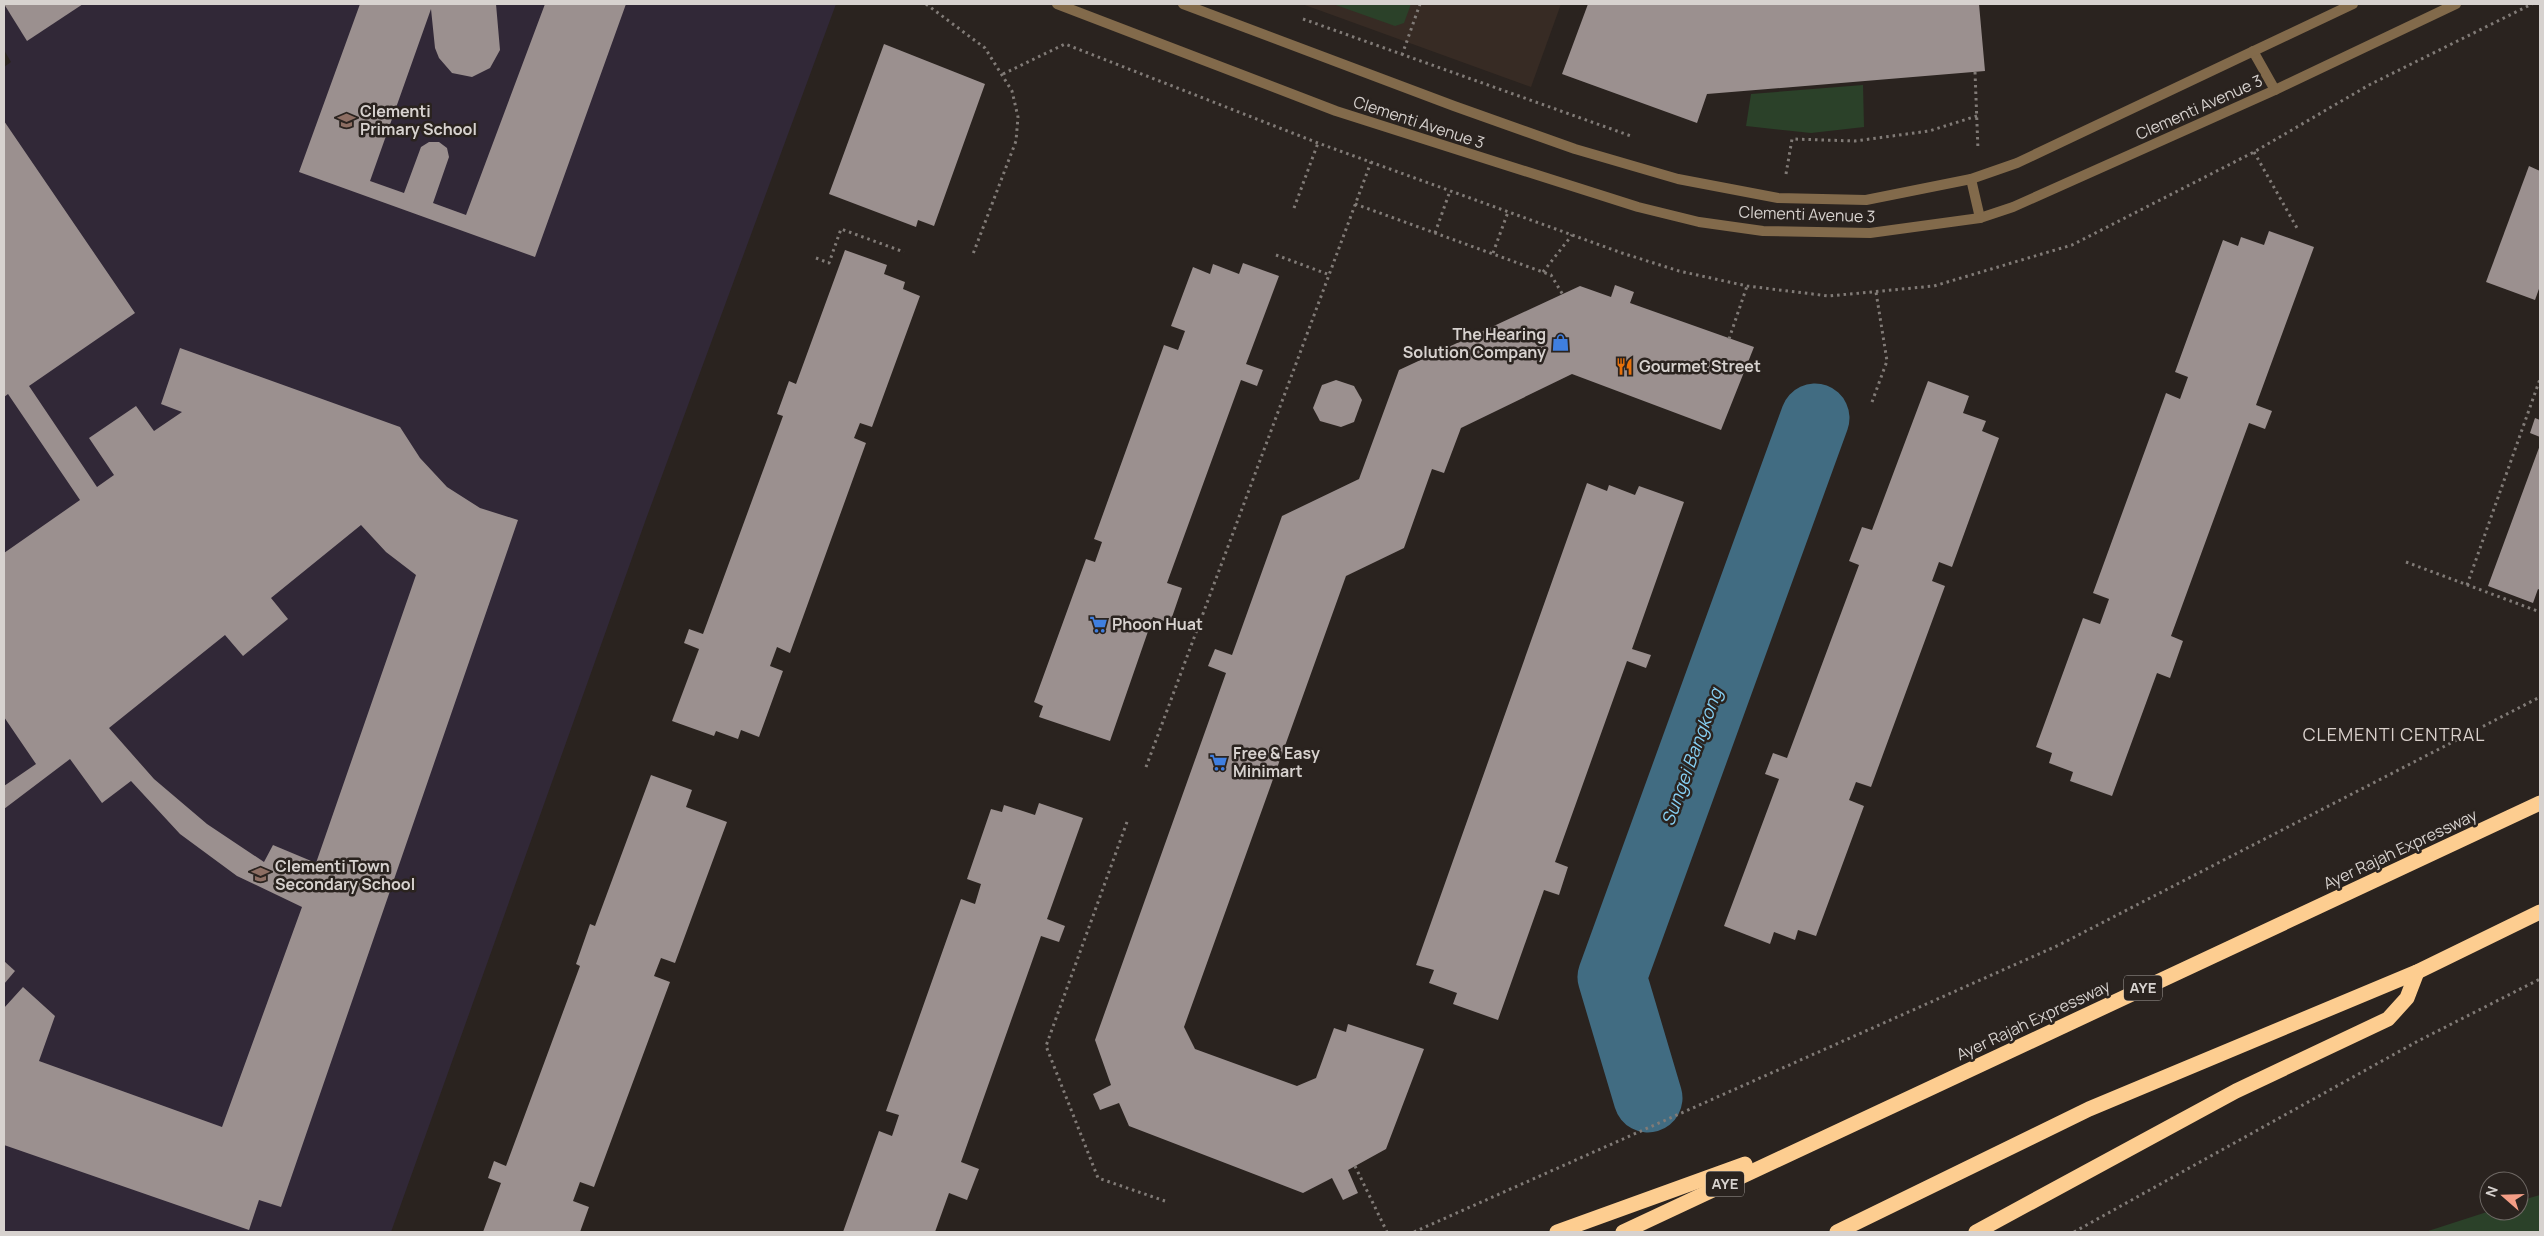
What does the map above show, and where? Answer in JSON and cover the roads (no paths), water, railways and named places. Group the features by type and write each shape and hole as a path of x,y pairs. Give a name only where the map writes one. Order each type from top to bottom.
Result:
{"highway":[{"name":"Ayer Rajah Expressway","path":"1623,1232 1827,1135 2540,804"},
{"path":"1836,1232 2089,1109 2417,972 2540,912"},
{"path":"1976,1232 2236,1090 2388,1020 2406,998 2417,972"},
{"path":"1557,1232 1827,1135"}],"street":[{"name":"Clementi Avenue 3","path":"1057,4 1336,111 1638,207 1700,222 1763,231 1870,233 1980,218 2013,207 2275,90 2456,4"},
{"name":"Clementi Avenue 3","path":"1183,4 1454,106 1575,149 1678,179 1778,198 1866,200 1971,179 2017,163 2353,4"},
{"path":"2253,51 2275,90"},
{"path":"1971,179 1980,218"}],"waterway":[{"name":"Sungei Bangkong","path":"1648,1098 1612,977 1815,418"}],"place":[{"name":"Clementi Primary School","path":"346,120"},
{"name":"The Hearing Solution Company","path":"1560,343"},
{"name":"Gourmet Street","path":"1625,366"},
{"name":"Phoon Huat","path":"1098,624"},
{"name":"Free & Easy Minimart","path":"1219,762"},
{"name":"Clementi Town Secondary School","path":"261,875"}],"district":[{"name":"CLEMENTI CENTRAL","path":"2394,735"}]}
